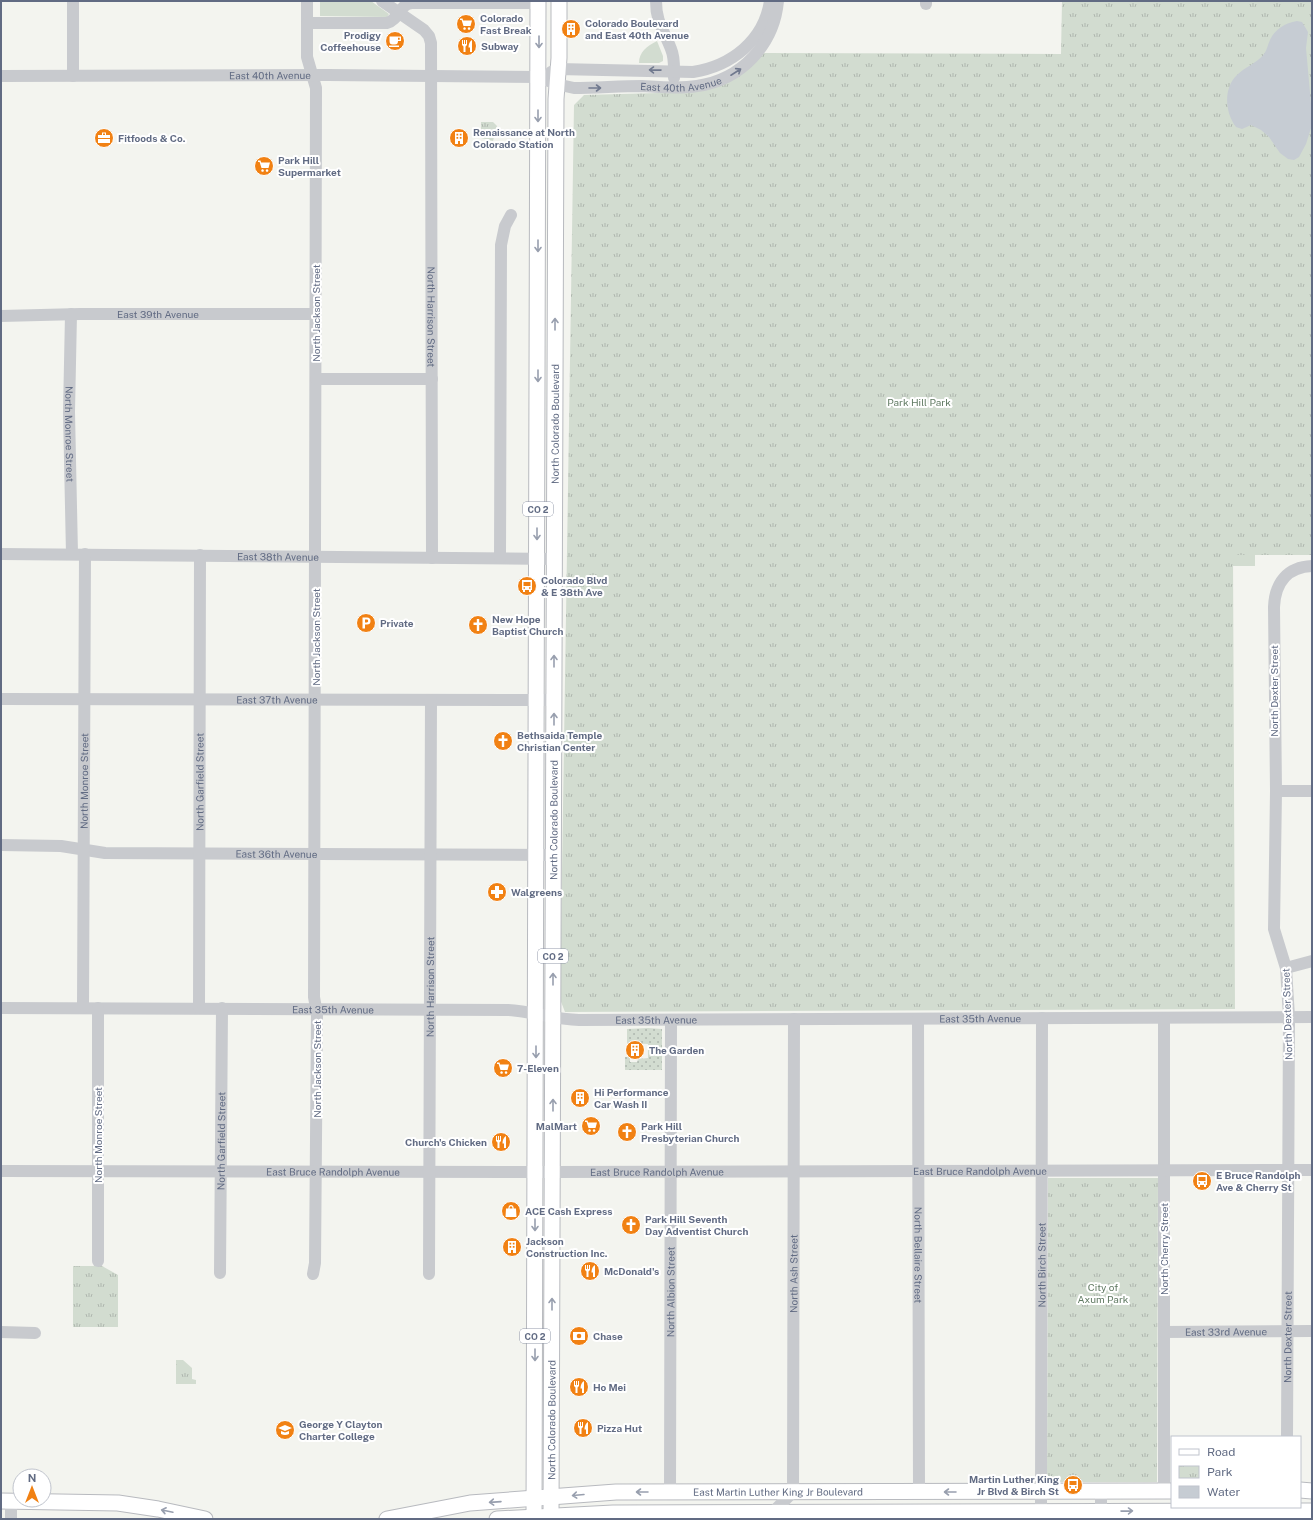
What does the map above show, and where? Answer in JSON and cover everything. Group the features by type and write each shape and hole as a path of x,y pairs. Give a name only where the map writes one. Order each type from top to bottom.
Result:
{"main road":[{"name":"North Colorado Boulevard","path":"551,1517 556,84 558,69 559,1"},
{"name":"North Colorado Boulevard","path":"534,1518 538,2"},
{"name":"East Martin Luther King Jr Boulevard","path":"387,1519 459,1505 614,1492 1041,1492 1100,1491 1167,1487"},
{"path":"1301,1490 1312,1490"},
{"path":"6,1501 118,1503 158,1509 205,1519"},
{"name":"East Martin Luther King Jr Boulevard","path":"497,1519 646,1513 662,1516 991,1516 1041,1512 1101,1515 1211,1515 1312,1511"},
{"path":"618,1519 646,1513"}],"street":[{"path":"73,1 73,76"},
{"name":"North Jackson Street","path":"307,1 307,57 316,88 316,699 314,997 317,1009 315,1263 313,1274"},
{"name":"North Harrison Street","path":"382,1 429,36 431,43 432,558"},
{"path":"656,1 658,21 671,49 674,71 674,87"},
{"name":"East 40th Avenue","path":"539,77 558,69 693,72 710,69 740,53 752,41 761,29 770,1"},
{"name":"East 40th Avenue","path":"1,76 312,75 539,77 556,84 574,88 696,86 711,84 724,79 746,65 760,50 770,34 777,15 778,1"},
{"path":"307,23 387,23 393,20 405,4 412,3 538,2"},
{"path":"500,558 501,245 505,226 511,215"},
{"name":"East 39th Avenue","path":"1,316 71,314 316,314"},
{"name":"North Monroe Street","path":"71,314 69,420 72,554"},
{"path":"316,379 432,379"},
{"name":"East 38th Avenue","path":"1,554 555,559"},
{"name":"North Monroe Street","path":"83,1008 85,554"},
{"name":"North Garfield Street","path":"199,1008 201,699 200,555"},
{"name":"North Dexter Street","path":"1287,1436 1289,1017 1286,968 1274,930 1276,791 1275,593 1278,584 1288,573 1302,566 1312,566"},
{"name":"East 37th Avenue","path":"1,699 554,700"},
{"name":"North Harrison Street","path":"429,1274 431,700"},
{"path":"1276,791 1312,791"},
{"name":"East 36th Avenue","path":"1,845 61,846 105,853 554,855"},
{"path":"1286,968 1312,961"},
{"name":"East 35th Avenue","path":"1,1008 508,1010 536,1013 553,1018 568,1020 1312,1017"},
{"name":"North Monroe Street","path":"98,1008 98,1261"},
{"name":"North Garfield Street","path":"220,1273 222,1008"},
{"name":"North Birch Street","path":"1041,1512 1042,1018"},
{"name":"North Cherry Street","path":"1164,1018 1164,1332 1167,1487"},
{"name":"North Ash Street","path":"793,1492 794,1019"},
{"name":"North Bellaire Street","path":"918,1019 919,1492"},
{"name":"North Albion Street","path":"670,1492 671,1020"},
{"name":"East Bruce Randolph Avenue","path":"1,1171 552,1172 1312,1170"},
{"name":"East 33rd Avenue","path":"1164,1332 1312,1331"},
{"path":"1,1332 35,1333"},
{"path":"1100,1491 1101,1515"},
{"path":"772,1516 793,1492"},
{"path":"6,1501 11,1519"}],"green space":[{"path":"320,1 371,1 389,14 387,17 320,16"},
{"name":"Park Hill Park","path":"1062,1 1312,1 1312,555 1233,555 1235,1009 565,1012 560,999 574,105 584,95 695,92 719,86 764,53 1061,54"},
{"path":"657,41 663,56 663,61 659,63 639,63 640,56 644,50"},
{"path":"481,122 493,122 497,126 493,141 481,138"},
{"path":"1232,555 1255,555 1255,566 1232,566"},
{"path":"627,1029 662,1029 662,1070 625,1070 625,1057 630,1057 630,1062 637,1062 638,1059 648,1058 648,1044 627,1043"},
{"name":"City of Axum Park","path":"1048,1178 1158,1178 1157,1482 1047,1482"},
{"path":"73,1266 102,1266 118,1275 118,1327 73,1327"},
{"path":"176,1360 183,1360 192,1368 192,1379 196,1380 196,1384 176,1384"}],"water":[{"path":"1297,21 1302,22 1308,32 1306,48 1312,115 1311,128 1306,144 1299,157 1294,160 1288,159 1280,153 1269,137 1261,130 1251,125 1242,129 1236,127 1232,121 1227,101 1229,87 1232,80 1264,54 1272,36 1278,30 1288,23"}],"place":[{"name":"Colorado Fast Break","path":"466,24"},
{"name":"Colorado Boulevard and East 40th Avenue","path":"571,29"},
{"name":"Prodigy Coffeehouse","path":"395,41"},
{"name":"Subway","path":"467,46"},
{"name":"Fitfoods & Co.","path":"104,138"},
{"name":"Renaissance at North Colorado Station","path":"459,138"},
{"name":"Park Hill Supermarket","path":"264,166"},
{"name":"Colorado Blvd & E 38th Ave","path":"527,586"},
{"name":"Private","path":"366,623"},
{"name":"New Hope Baptist Church","path":"478,625"},
{"name":"Bethsaida Temple Christian Center","path":"503,741"},
{"name":"Walgreens","path":"497,892"},
{"name":"The Garden","path":"635,1050"},
{"name":"7-Eleven","path":"503,1068"},
{"name":"Hi Performance Car Wash II","path":"580,1098"},
{"name":"MalMart","path":"591,1126"},
{"name":"Park Hill Presbyterian Church","path":"627,1132"},
{"name":"Church's Chicken","path":"501,1142"},
{"name":"E Bruce Randolph Ave & Cherry St","path":"1202,1181"},
{"name":"ACE Cash Express","path":"511,1211"},
{"name":"Park Hill Seventh Day Adventist Church","path":"631,1225"},
{"name":"Jackson Construction Inc.","path":"512,1247"},
{"name":"McDonald's","path":"590,1271"},
{"name":"Chase","path":"579,1336"},
{"name":"Ho Mei","path":"579,1387"},
{"name":"Pizza Hut","path":"583,1428"},
{"name":"George Y Clayton Charter College","path":"285,1430"},
{"name":"Martin Luther King Jr Blvd & Birch St","path":"1073,1485"}]}
